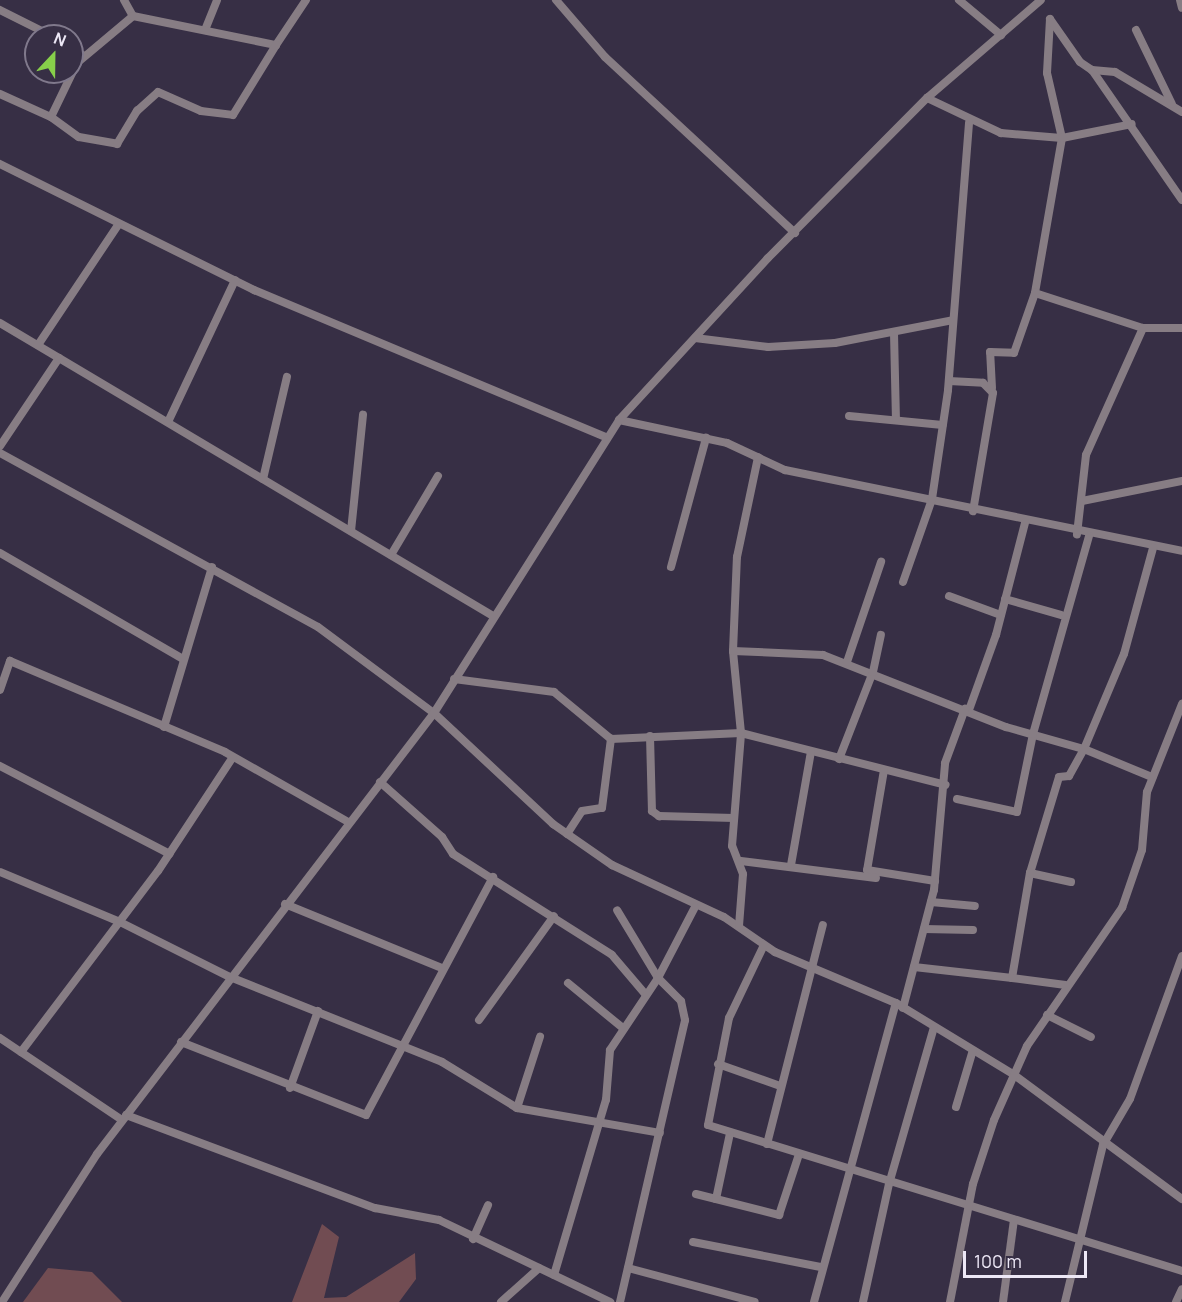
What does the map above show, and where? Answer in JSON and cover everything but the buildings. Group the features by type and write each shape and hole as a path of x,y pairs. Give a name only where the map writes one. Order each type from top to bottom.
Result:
{"street":[{"path":"124,0 133,16 276,45"},
{"path":"205,30 217,0"},
{"path":"0,94 51,117 78,137 117,144 137,111 158,92 201,111 233,115 306,0"},
{"path":"556,0 605,57 795,233"},
{"path":"959,0 1001,35"},
{"path":"2,1302 124,1118 285,903 434,713 493,616 619,420 795,233 927,98 1041,0"},
{"path":"1180,0 1182,8"},
{"path":"0,10 28,24"},
{"path":"84,56 133,16"},
{"path":"973,510 993,414 990,352 1014,352 1035,293 1062,138 1047,73 1050,19 1071,52 1092,70 1132,124 1182,200"},
{"path":"1136,30 1172,105"},
{"path":"1092,70 1115,72 1182,112"},
{"path":"51,117 69,84"},
{"path":"927,98 969,123 1001,133 1062,138 1132,124"},
{"path":"903,582 932,499 943,425 949,381 969,123"},
{"path":"0,164 118,225 235,280 607,438"},
{"path":"38,345 118,225"},
{"path":"168,422 235,280"},
{"path":"1035,293 1143,328 1182,328"},
{"path":"695,338 768,347 894,333 953,320"},
{"path":"0,323 493,616"},
{"path":"1077,534 1086,455 1096,426 1143,328"},
{"path":"894,333 896,420"},
{"path":"0,446 59,358"},
{"path":"263,479 287,377"},
{"path":"949,381 992,388"},
{"path":"351,531 363,415"},
{"path":"849,416 943,425"},
{"path":"619,420 706,438 758,457 785,470 932,499 1077,534 1182,551"},
{"path":"671,567 706,438"},
{"path":"0,453 318,627 434,713 567,834 612,865 738,926 764,945 811,969 899,1005 1013,1074 1103,1145 1182,1199"},
{"path":"738,926 741,861 732,846 741,733 733,651 737,557 758,457"},
{"path":"391,555 438,476"},
{"path":"1082,501 1182,481"},
{"path":"814,1302 821,1267 848,1169 899,1005 914,967 931,903 946,785 945,763 967,710 1001,615 1025,523"},
{"path":"957,799 1014,815 1033,734 1089,536"},
{"path":"1012,978 1030,873 1059,777 1069,776 1084,749 1124,654 1153,548"},
{"path":"0,553 183,659"},
{"path":"847,662 881,562"},
{"path":"164,727 212,567"},
{"path":"949,596 1001,615"},
{"path":"1005,599 1061,615"},
{"path":"839,759 873,672 881,635"},
{"path":"733,651 823,655 847,662 967,710 1033,734 1084,749 1152,777"},
{"path":"0,690 10,662 233,757 348,822"},
{"path":"454,679 554,692 611,739 741,733 946,785"},
{"path":"950,1302 968,1207 1013,1074 1066,985 1122,908 1142,850 1152,777 1182,704"},
{"path":"650,736 652,811 659,816 734,818"},
{"path":"567,834 582,811 602,808 611,739"},
{"path":"791,866 811,752"},
{"path":"21,1052 170,854 233,757"},
{"path":"0,765 170,854"},
{"path":"884,770 867,870 935,880"},
{"path":"380,782 442,837 453,854 612,954 646,995"},
{"path":"741,861 877,878"},
{"path":"0,872 120,922 230,977 402,1044 517,1108 597,1126 660,1133"},
{"path":"1030,873 1071,882"},
{"path":"181,1042 290,1088 366,1115 442,968 493,878"},
{"path":"285,903 442,968"},
{"path":"931,903 975,906"},
{"path":"554,1275 609,1084 608,1057 658,978 695,907"},
{"path":"617,910 658,978 681,1001 685,1020 620,1302"},
{"path":"479,1020 554,916"},
{"path":"767,1144 823,925"},
{"path":"924,929 973,930"},
{"path":"764,945 729,1018 718,1064 708,1125 889,1184 1081,1239 1182,1271"},
{"path":"1065,1302 1103,1145 1130,1099 1182,956"},
{"path":"914,967 1066,985"},
{"path":"568,983 624,1029"},
{"path":"290,1088 318,1011"},
{"path":"1047,1015 1090,1037"},
{"path":"863,1302 889,1184 934,1027"},
{"path":"517,1108 540,1037"},
{"path":"0,1038 124,1118 375,1208 439,1220 473,1239 610,1302"},
{"path":"956,1107 973,1050"},
{"path":"718,1064 780,1086"},
{"path":"716,1199 730,1133"},
{"path":"696,1194 779,1215 799,1154"},
{"path":"473,1239 488,1205"},
{"path":"1003,1302 1014,1220"},
{"path":"693,1242 821,1267"},
{"path":"501,1302 539,1268"},
{"path":"628,1268 755,1302"},
{"path":"1176,1302 1182,1288"}],"shaded area":[{"path":"322,1224 339,1237 324,1298 346,1297 415,1253 416,1279 399,1302 292,1302"},
{"path":"48,1268 92,1272 122,1302 23,1302"}]}
